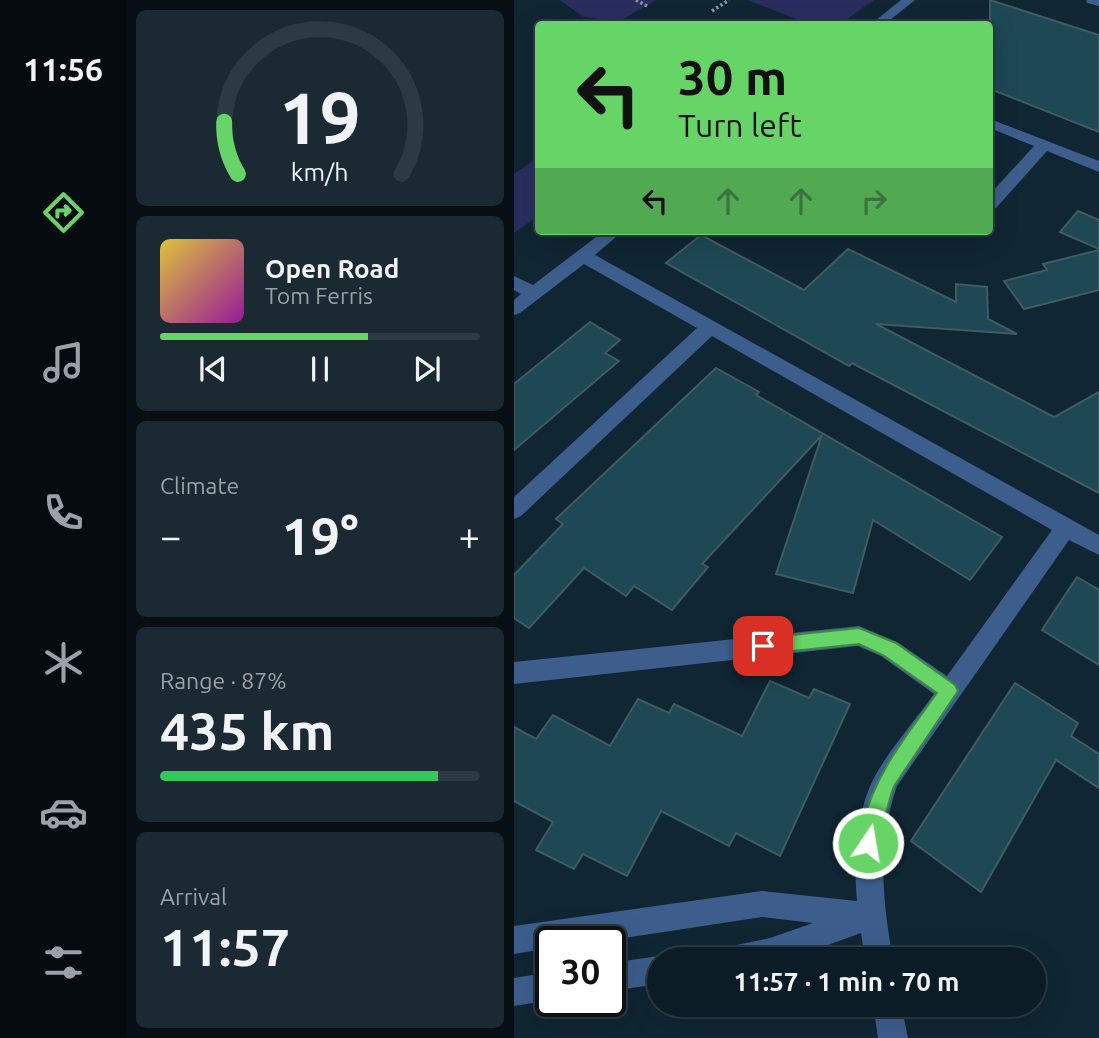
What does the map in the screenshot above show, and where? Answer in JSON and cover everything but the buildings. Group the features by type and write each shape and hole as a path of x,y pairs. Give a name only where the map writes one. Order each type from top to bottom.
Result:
{"street":[{"path":"881,21 909,0"},
{"path":"1092,0 1098,2"},
{"path":"993,124 1098,167"},
{"path":"993,201 1044,145"},
{"path":"514,309 610,235"},
{"path":"584,256 1098,546"},
{"path":"514,282 534,294"},
{"path":"514,510 711,327"},
{"path":"877,947 868,893 868,843 877,803 887,779 1066,527"},
{"path":"514,673 859,636 890,649 949,691"},
{"path":"514,940 762,904 871,916"},
{"path":"786,947 871,916"},
{"path":"626,975 647,972"},
{"path":"514,992 535,989"},
{"path":"889,1017 893,1038"}],"path":[{"path":"636,0 649,7"},
{"path":"712,11 729,0"}],"shaded area":[{"path":"559,0 656,0 620,21 584,17"},
{"path":"747,0 874,0 844,21 802,21"},
{"path":"535,159 535,218 514,233 514,174"}],"route":[{"path":"763,646 859,636 890,649 949,691 887,779 877,803 868,843"}]}
